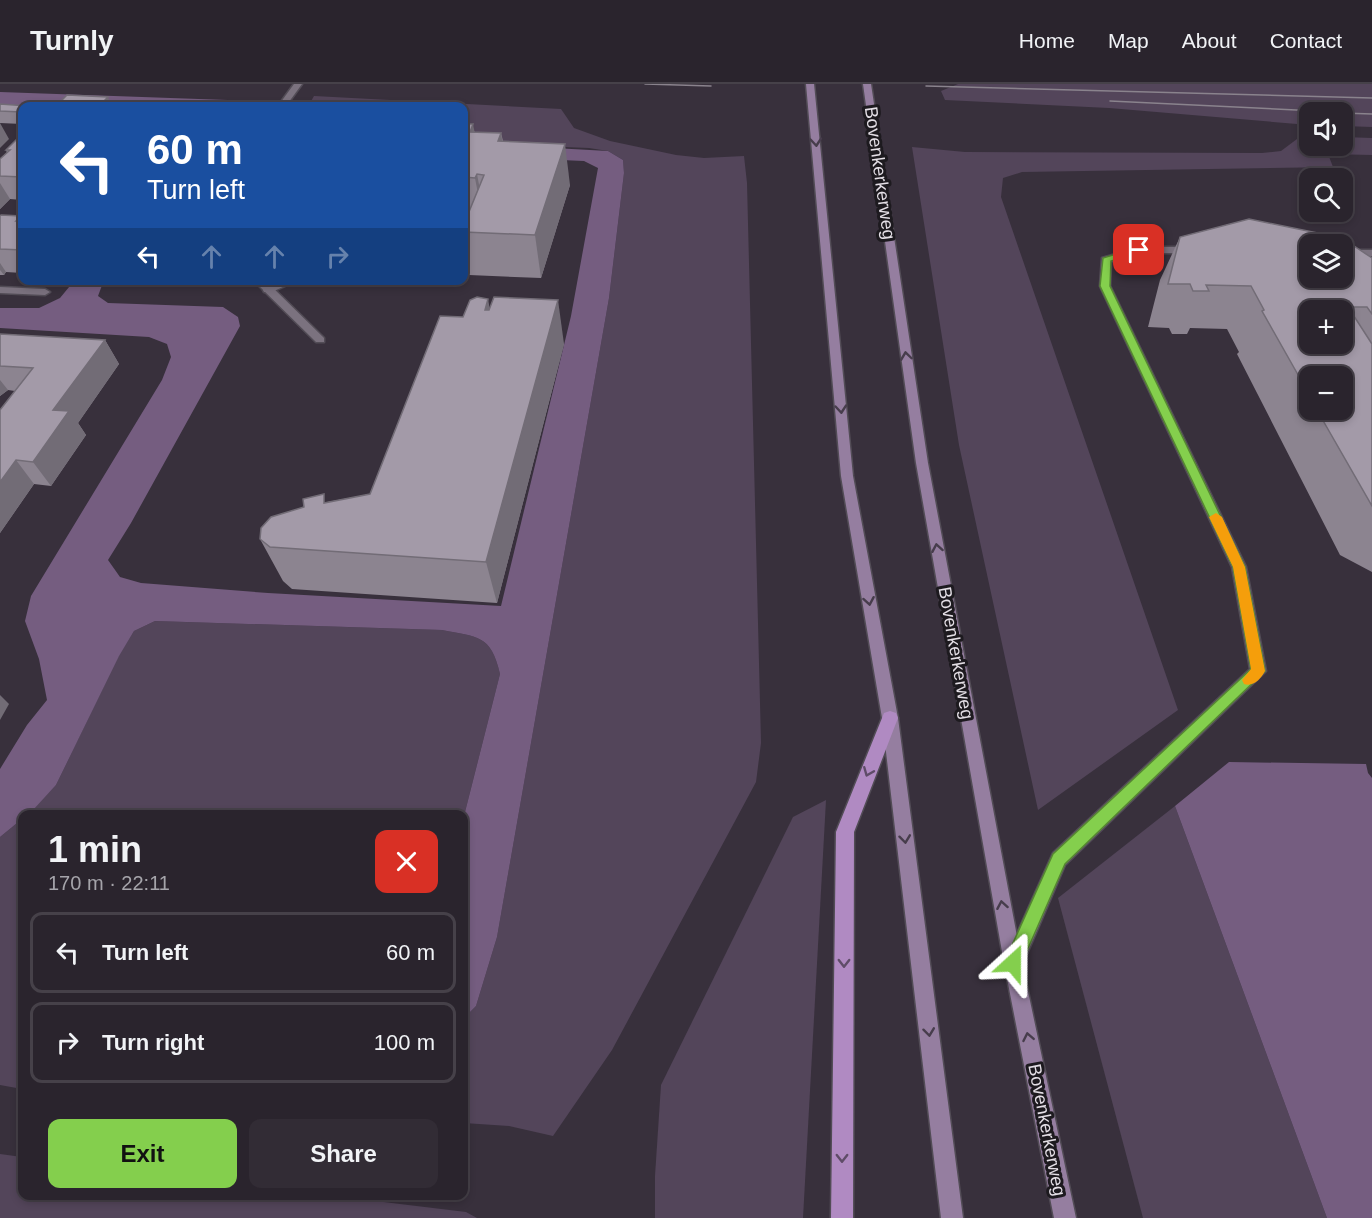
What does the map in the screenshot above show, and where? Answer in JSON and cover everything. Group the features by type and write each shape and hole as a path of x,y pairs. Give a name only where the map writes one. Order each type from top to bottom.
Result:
{"main road":[{"path":"810,84 847,476 890,718 952,1218"},
{"name":"Bovenkerkerweg","path":"867,84 922,464 1013,963 1065,1218"},
{"path":"842,1218 845,832 890,718"}],"street":[{"path":"285,102 298,84"},
{"path":"1013,963 1059,859 1258,671 1239,567 1105,286 1106,260 1139,250 1207,251"},
{"path":"1353,253 1372,253"},
{"path":"263,285 320,340"},
{"path":"268,290 280,285"},
{"path":"0,290 45,292"}],"shaded area":[{"path":"958,84 1372,84 1372,127 1353,126 1353,102 1299,102 1299,124 1109,108 945,100 941,91"},
{"path":"0,92 282,102 18,102 18,107 0,107"},
{"path":"314,96 428,102 311,102"},
{"path":"468,104 561,109 574,128 610,141 676,155 704,158 744,156 747,183 761,743 756,782 612,1050 553,1136 509,1126 468,1123 468,1014 476,1006 497,937 609,298 624,173 623,160 608,151 589,148 468,143"},
{"path":"1353,137 1372,138 1372,155 1353,155"},
{"path":"1299,138 1299,156 1329,156 1333,167 1022,172 1003,178 1001,197 1178,710 1038,810 959,445 912,147 965,152 1262,153 1281,151"},
{"path":"468,143 608,151 623,160 624,173 609,298 497,937 476,1006 468,1014 468,810 466,810 500,674 492,651 487,644 473,636 442,630 155,621 134,631 119,656 56,785 33,810 18,810 18,822 0,837 0,769 27,725 47,700 39,659 25,621 31,596 162,380 171,357 167,344 149,337 0,328 0,308 39,308 60,298 71,285 102,285 98,296 108,303 223,307 238,317 240,326 131,523 108,560 120,577 141,583 268,593 501,606 571,316 598,168 584,161 468,156"},
{"path":"155,621 442,630 473,636 481,640 492,651 500,674 466,810 32,810 56,785 119,655 134,631"},
{"path":"1229,762 1366,764 1372,778 1372,1218 1327,1218 1175,806"},
{"path":"826,800 803,1218 655,1218 655,1176 661,1085 793,817"},
{"path":"1175,806 1327,1218 1143,1218 1058,898"},
{"path":"18,822 18,1088 0,1085 0,837"},
{"path":"0,1154 18,1156 18,1200 367,1200 466,1212 477,1218 0,1218"}],"building":[{"path":"67,95 108,97 103,102 60,102"},
{"path":"0,104 18,105 18,112 0,111"},
{"path":"468,124 473,124 470,132 501,133 498,141 565,144 535,235 468,232 468,214 484,175 477,174 475,178 468,177"},
{"path":"18,138 18,177 0,176 0,159 10,150 6,150"},
{"path":"0,216 18,216 16,221 18,221 18,250 0,249"},
{"path":"1249,219 1322,234 1299,234 1299,288 1353,288 1353,245 1372,258 1372,314 1367,307 1353,307 1353,300 1299,300 1299,354 1353,354 1353,315 1372,344 1372,506 1323,420 1353,420 1353,366 1299,366 1299,377 1262,311 1264,310 1251,286 1206,285 1209,291 1193,291 1190,284 1168,284 1180,237"},
{"path":"477,297 488,299 485,310 489,310 494,297 558,300 486,562 270,547 260,539 261,528 271,517 304,507 303,499 324,494 324,503 370,494 440,316 463,317 470,300"},
{"path":"0,334 105,340 53,410 69,411 33,462 16,460 0,482 0,410 33,368 0,366"}],"tram line":[{"path":"645,84 711,86"},
{"path":"926,86 1372,98"},
{"path":"1110,101 1299,110"},
{"path":"1353,113 1372,114"}],"slow traffic":[{"path":"1216,517 1239,567 1258,671 1249,680"}],"route":[{"path":"1013,963 1059,859 1258,671 1239,567 1105,286 1106,260 1139,250"}]}
